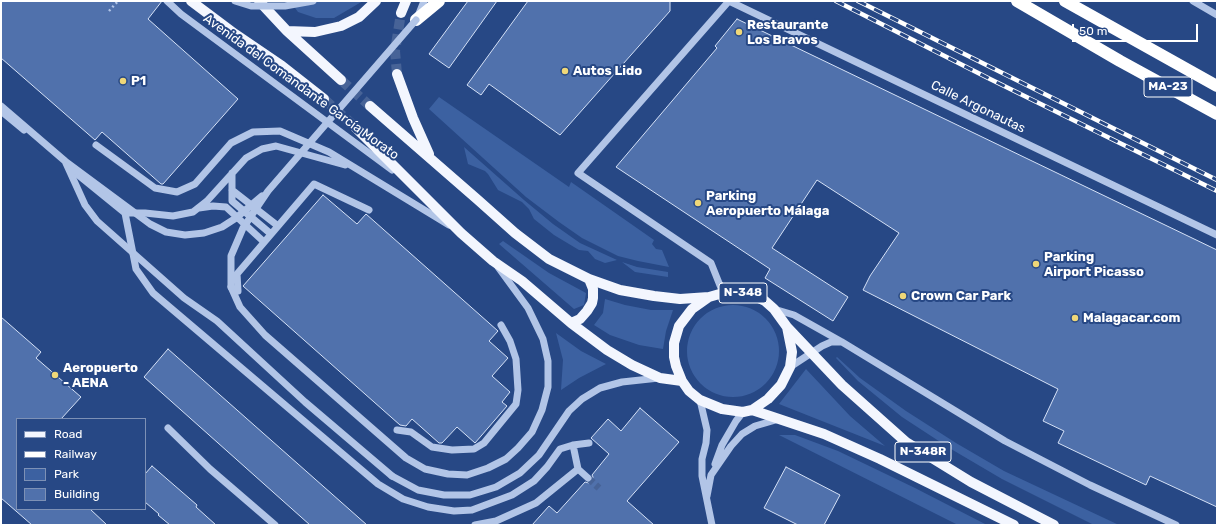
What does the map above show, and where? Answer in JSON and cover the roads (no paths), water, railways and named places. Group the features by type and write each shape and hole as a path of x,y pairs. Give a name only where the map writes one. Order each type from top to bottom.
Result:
{"highway":[{"path":"416,20 439,1"},
{"name":"MA-23","path":"1017,1 1120,61 1217,114"},
{"name":"MA-23","path":"1065,1 1217,86"}],"main road":[{"name":"Avenida del Comandante García Morato","path":"191,1 235,34 282,66 324,99"},
{"path":"259,1 287,31 341,80"},
{"path":"287,31 315,32 341,26 359,17 376,1"},
{"path":"401,12 406,1"},
{"path":"397,74 430,158"},
{"name":"Avenida del Comandante García Morato","path":"370,106 515,233 549,259 589,279 620,290 680,299 710,297"},
{"name":"Avenida del Comandante García Morato","path":"353,125 422,192 461,233 493,261 522,281 571,323 607,350 632,365 660,378 682,381"},
{"path":"571,323 580,319 592,303 593,289 589,279"},
{"name":"N-348","path":"710,297 723,293 738,292 752,295 765,301 774,309 787,327 792,352 790,367 781,385 768,399 748,411"},
{"name":"N-348R","path":"710,297 692,309 679,326 674,343 674,358 682,381 689,391 700,400 722,409 748,411 779,419 824,434 880,459 1014,525"},
{"path":"787,327 811,353"},
{"name":"N-348R","path":"811,353 842,385 906,442 971,482 1054,525"}],"street":[{"name":"Avenida del Comandante García Morato","path":"167,1 181,14 422,192"},
{"path":"235,1 251,6 285,6 313,1"},
{"path":"424,1 416,20 268,191 243,228 231,256 231,287 240,308 265,335 406,458 425,469 448,474 467,475 488,468 506,459 518,448 532,432 542,410 548,387 548,361 543,339 528,308 493,261"},
{"path":"723,293 711,263 578,173 729,1"},
{"name":"Calle Argonautas","path":"729,1 1217,235"},
{"path":"1193,1 1217,15"},
{"path":"1,106 65,161 150,224 166,232 185,235 204,233 222,227 236,218 268,191"},
{"path":"1,111 125,213 145,213 173,216 193,212 207,201 246,158 262,149 276,146 350,166"},
{"path":"96,145 155,188 176,192 195,184 231,143 254,132 280,131 329,152 461,233"},
{"path":"65,161 85,205 97,221 184,298 217,321 305,402 392,476 418,490 444,495 470,495 496,487 520,473 539,456 569,411 582,399 600,388 622,382 660,378"},
{"path":"232,173 232,201 271,234"},
{"path":"238,291 237,274 314,184 369,210"},
{"path":"232,190 278,226"},
{"path":"198,208 213,206 226,207 264,242"},
{"path":"125,213 136,270 153,293 378,484 403,499 428,507 454,510 472,510 512,495 534,481 547,467 560,449 573,445 589,443"},
{"path":"774,309 794,315 842,342 1005,441 1090,485 1176,525"},
{"path":"396,430 411,432 432,447 452,450 474,449 484,443 516,404 518,390 516,359 510,341 501,325"},
{"path":"790,367 822,346 831,342 842,342"},
{"path":"700,400 707,430 706,444 702,459 702,476 712,525"},
{"path":"707,500 711,475 722,445 736,421 748,411"},
{"path":"711,475 731,446 742,434 755,426 779,419"},
{"path":"168,428 210,469 275,525"},
{"path":"573,445 578,469 588,478"},
{"path":"475,525 496,521 536,503 578,469"}],"tunnel":[{"path":"397,74 395,51 401,13"},
{"path":"341,80 370,106"},
{"path":"324,99 353,125"},
{"path":"588,478 599,488"}],"railway":[{"path":"836,1 1217,191"},
{"path":"858,1 1217,180"}],"place":[{"name":"Restaurante Los Bravos","path":"739,32"},
{"name":"Autos Lido","path":"565,71"},
{"name":"P1","path":"123,81"},
{"name":"Parking Aeropuerto Málaga","path":"698,203"},
{"name":"Parking Airport Picasso","path":"1036,264"},
{"name":"Crown Car Park","path":"903,296"},
{"name":"Malagacar.com","path":"1075,318"},
{"name":"Aeropuerto - AENA","path":"55,375"}]}
